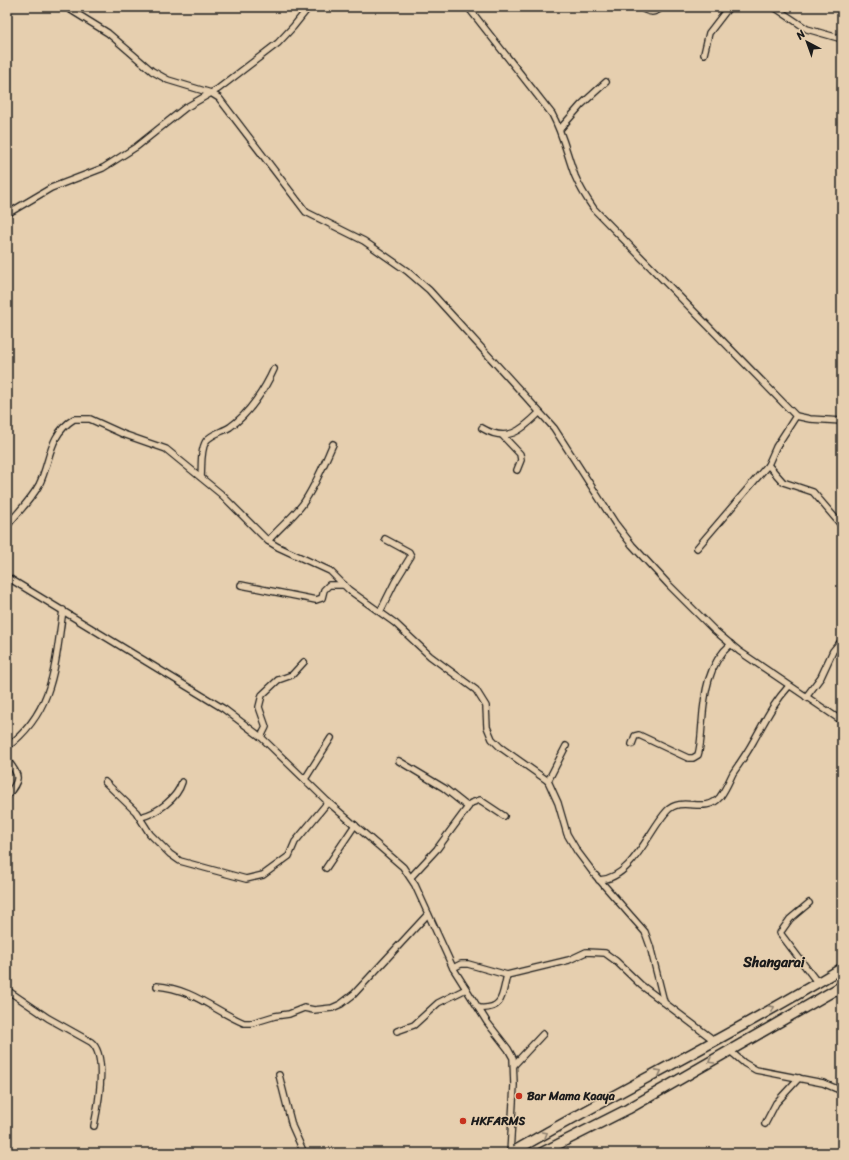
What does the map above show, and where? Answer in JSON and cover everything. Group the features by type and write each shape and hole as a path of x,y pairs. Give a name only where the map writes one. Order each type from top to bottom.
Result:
{"highway":[{"path":"510,1153 585,1110 620,1093 715,1041 842,968"},
{"path":"545,1153 593,1126 628,1109 842,986"},
{"path":"620,1093 628,1109"},
{"path":"585,1110 593,1126"}],"street":[{"path":"66,7 108,33 152,71 176,83 211,93 224,102 306,212 364,241 418,280 443,304 561,437 597,497 632,545 688,605 731,644 789,686 842,721"},
{"path":"7,214 51,188 110,164 136,147 185,108 227,82 286,36 309,7"},
{"path":"468,7 540,97 560,129 576,178 584,195 594,209 796,416 810,419 842,421"},
{"path":"640,7 648,12 654,12 662,7"},
{"path":"704,54 709,33 729,7"},
{"path":"774,7 807,29 842,39"},
{"path":"560,129 581,105 606,82"},
{"path":"201,478 203,451 208,440 230,427 247,410 269,380 274,369"},
{"path":"482,428 489,433 503,436 512,434 539,413"},
{"path":"697,548 768,465 776,447 796,416"},
{"path":"7,526 39,484 53,441 64,426 77,417 90,419 123,434 160,446 201,478 268,541 324,568 400,627 430,656 476,690 486,706 487,727 492,739 500,747 548,781 572,842 599,880 627,910 647,936 664,1002"},
{"path":"503,436 520,454 521,460 517,470"},
{"path":"268,541 303,503 333,444"},
{"path":"768,465 783,482 813,492 842,526"},
{"path":"380,612 395,582 411,557 409,552 385,539"},
{"path":"7,577 224,709 261,737 328,802 390,854 411,877 453,968 508,1049 514,1065 514,1102 510,1153"},
{"path":"241,585 316,600 322,598 324,590 329,585 344,585"},
{"path":"7,747 31,723 49,690 57,663 63,610"},
{"path":"806,697 821,677 832,651 842,640"},
{"path":"632,744 635,736 639,735 688,758 693,758 698,755 704,702 713,666 717,658 731,644"},
{"path":"261,737 266,727 259,707 262,695 278,680 292,675 304,662"},
{"path":"599,880 611,878 639,854 667,811 675,805 683,804 703,806 716,801 727,787 773,705 789,686"},
{"path":"305,779 331,738"},
{"path":"548,781 566,746"},
{"path":"7,760 16,771 18,777 17,783 7,796"},
{"path":"399,761 444,788 468,807"},
{"path":"105,782 141,817 158,844 176,858 246,879 263,875 287,858 291,853 295,842 328,802"},
{"path":"141,817 152,812 171,799 180,790 182,782"},
{"path":"411,877 437,849 468,807 475,800 480,800 504,816"},
{"path":"326,868 355,825"},
{"path":"809,903 790,919 780,933 817,982"},
{"path":"157,986 174,988 189,993 244,1023 252,1023 275,1016 289,1014 304,1008 316,1010 332,1008 341,1004 354,994 428,914"},
{"path":"453,968 461,964 468,964 507,975 569,960 586,952 601,953 612,958 641,985 715,1041"},
{"path":"479,1008 492,1008 500,1001 507,975"},
{"path":"396,1031 414,1025 438,1003 466,989"},
{"path":"7,990 48,1018 96,1046 99,1056 100,1082 94,1126"},
{"path":"514,1065 543,1034"},
{"path":"729,1050 744,1064 756,1070 830,1085 842,1092"},
{"path":"279,1075 292,1126 304,1153"},
{"path":"765,1124 776,1103 799,1078"}],"place":[{"name":"Bar Mama Kaaya","path":"519,1096"},
{"name":"HKFARMS","path":"463,1121"}],"district":[{"name":"Shangarai","path":"774,962"}]}
